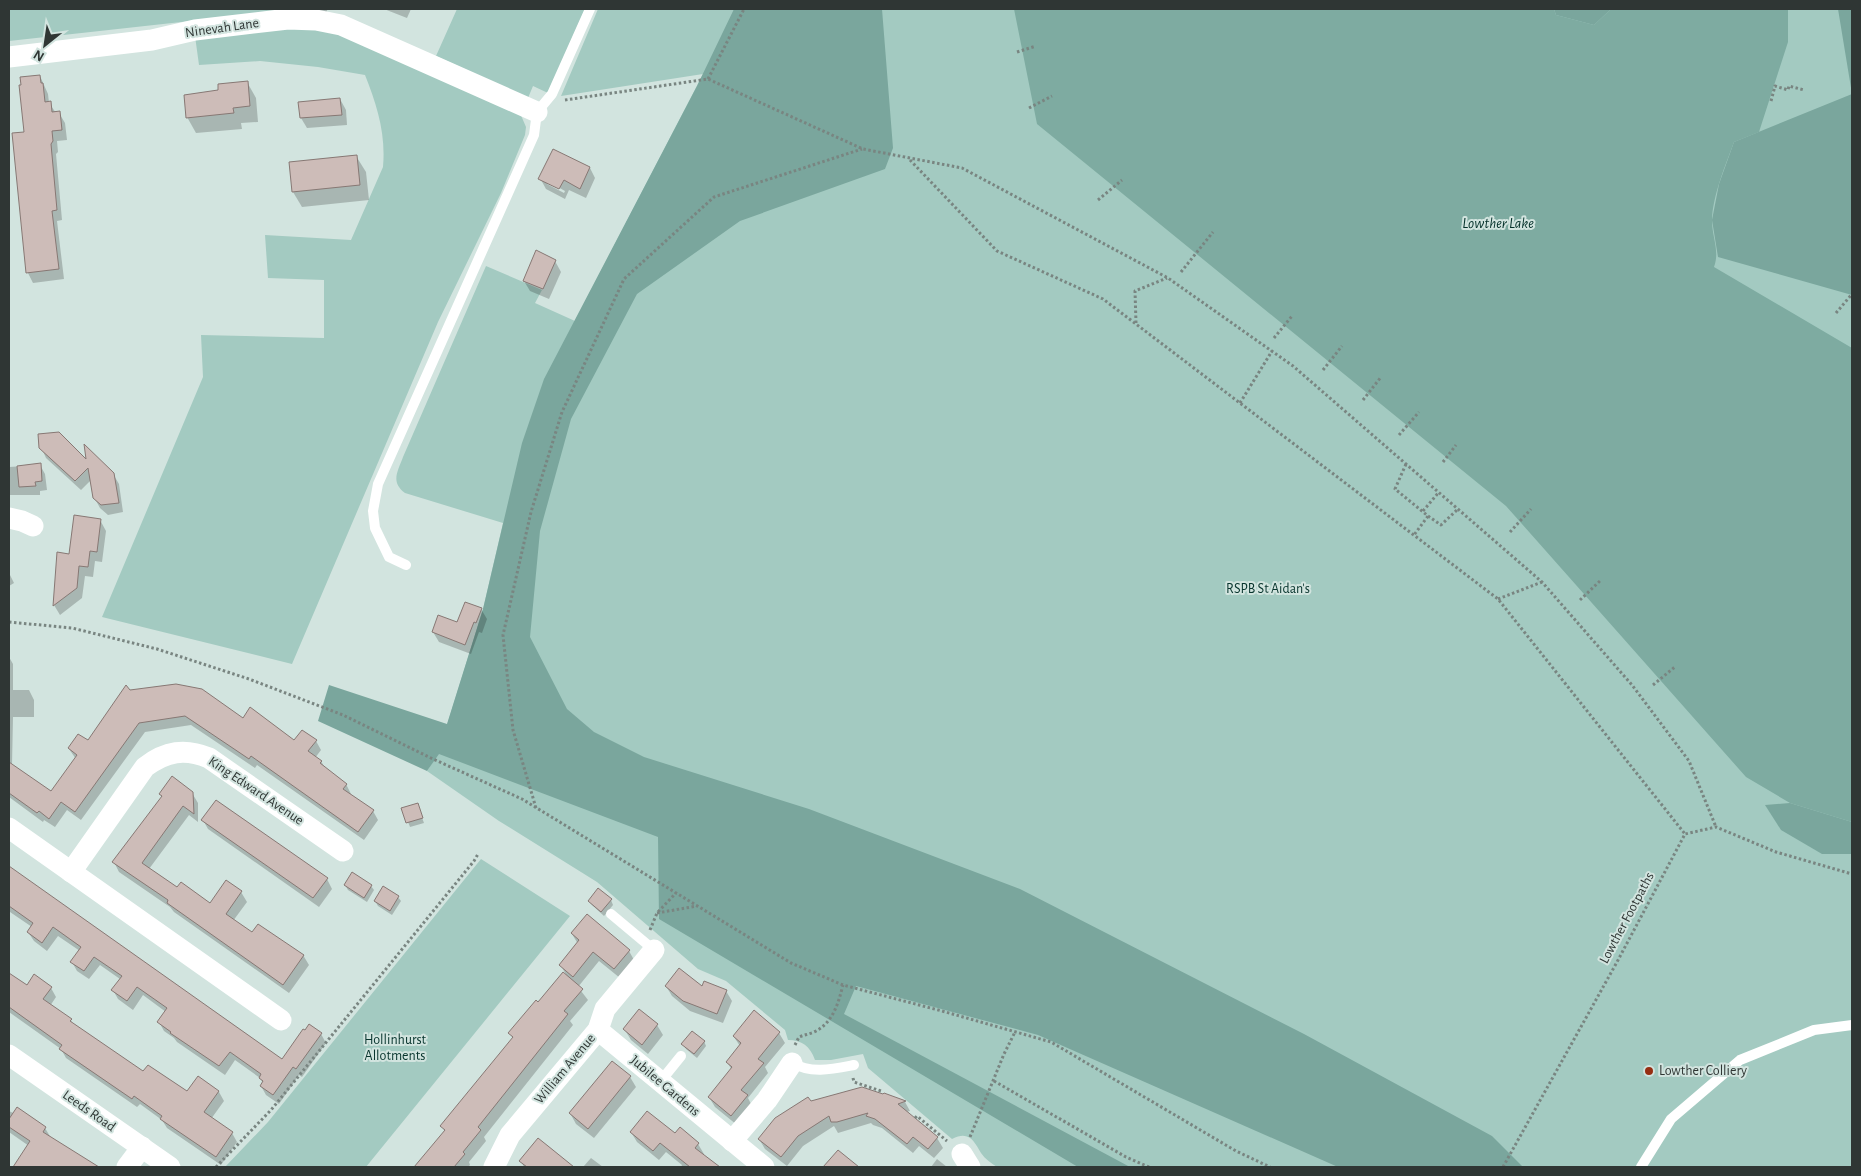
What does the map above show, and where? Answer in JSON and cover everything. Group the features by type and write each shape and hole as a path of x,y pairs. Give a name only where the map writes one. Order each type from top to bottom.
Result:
{"street":[{"name":"Ninevah Lane","path":"9,58 152,40 194,30 288,19 316,20 341,25 537,112"},
{"path":"9,518 22,520 33,526"},
{"name":"King Edward Avenue","path":"71,872 145,767 162,756 183,751 209,758 343,851"},
{"path":"9,828 281,1020"},
{"name":"William Avenue","path":"495,1167 510,1135 598,1030 605,1009 654,950"},
{"name":"Jubilee Gardens","path":"598,1030 764,1167"},
{"name":"Leeds Road","path":"9,1055 170,1167"},
{"path":"732,1141 767,1100 792,1063"},
{"path":"128,1167 142,1147"}],"lane":[{"path":"406,565 388,556 375,528 373,511 378,484 534,134 537,112 552,94 590,9"},
{"path":"611,914 654,950"},
{"path":"1641,1167 1671,1119 1740,1060 1814,1030 1852,1024"},
{"path":"660,1082 682,1056"},
{"path":"792,1063 802,1069 812,1070 852,1065"}],"path":[{"path":"708,78 744,9"},
{"path":"1017,52 1036,46"},
{"path":"537,112 556,101 708,78 863,149 962,168 1168,278 1293,366 1542,582 1632,685 1690,761 1716,827"},
{"path":"1771,101 1775,86 1788,90 1789,86 1804,90"},
{"path":"1029,108 1052,96"},
{"path":"536,808 513,730 503,635 531,512 562,412 624,279 714,197 863,149"},
{"path":"910,159 997,251 1103,299 1498,600 1685,834 1716,827 1776,852 1852,874"},
{"path":"1098,200 1122,180"},
{"path":"1181,272 1213,232"},
{"path":"1136,324 1135,291 1168,278"},
{"path":"1836,313 1852,294"},
{"path":"1274,338 1292,316"},
{"path":"1323,370 1342,346"},
{"path":"1240,403 1272,351"},
{"path":"1364,400 1381,377"},
{"path":"1399,435 1419,412"},
{"path":"1443,462 1456,445"},
{"path":"1406,464 1395,488 1441,525 1458,509"},
{"path":"1423,511 1439,492"},
{"path":"1510,532 1531,508"},
{"path":"1414,536 1428,516"},
{"path":"1580,600 1601,580"},
{"path":"1498,600 1542,582"},
{"path":"9,622 72,628 157,649 249,679 343,715 433,759 522,799 791,963 843,986 942,1011 1050,1042 1236,1151 1270,1167"},
{"path":"1653,685 1676,666"},
{"name":"Lowther Footpaths","path":"1503,1167 1617,962 1685,834"},
{"path":"216,1167 271,1110 478,854"},
{"path":"654,950 648,934 657,913 676,893"},
{"path":"657,913 698,906"},
{"path":"792,1063 797,1040 801,1036 820,1029 828,1022 834,1013 843,986"},
{"path":"915,1118 917,1116 966,1161 979,1118 1015,1032"},
{"path":"852,1065 854,1082 881,1091 881,1093"},
{"path":"994,1081 1126,1157 1149,1167"}],"green space":[{"path":"9,9 298,9 9,41"},
{"path":"457,9 585,9 548,93 533,86 528,98 436,56"},
{"name":"RSPB St Aidan's","path":"598,9 1852,9 1852,1167 997,1167 984,1157 976,1144 967,1136 952,1139 868,1068 863,1054 831,1060 815,1060 811,1051 805,1045 797,1041 788,1040 785,1030 726,981 698,969 597,882 499,821 427,771 438,754 483,609 503,523 405,493 400,489 396,480 397,472 486,266 542,290 535,303 575,321 703,74 561,96"},
{"path":"320,26 520,113 526,127 525,135 501,193 438,322 292,664 102,617 203,377 201,335 324,338 324,280 268,278 265,235 351,240 383,167 384,155 380,120 365,75 318,67 260,61 199,65 195,36"},
{"name":"Hollinhurst Allotments","path":"481,859 570,916 366,1167 225,1167 268,1122"}],"shaded area":[{"path":"734,9 882,9 893,148 885,169 740,221 637,294 571,419 540,531 530,637 567,709 594,732 644,757 809,809 1020,889 1304,1034 1492,1136 1523,1167 1338,1167 1038,1035 856,986 844,1014 1130,1167 1078,1167 659,919 658,837 439,754 427,771 318,721 329,685 447,724 483,609 522,443 544,379 697,86"},
{"path":"1554,9 1611,9 1594,25 1556,15"},
{"path":"1838,9 1852,9 1852,94"},
{"path":"1852,94 1852,295 1718,257 1712,220 1719,184 1734,142"},
{"path":"1790,803 1852,822 1852,854 1822,854 1781,830 1765,805"}],"water":[{"name":"Lowther Lake","path":"1014,9 1554,9 1556,15 1594,25 1611,9 1788,9 1788,42 1759,132 1734,142 1717,191 1712,221 1716,250 1714,267 1852,348 1852,822 1790,803 1746,777 1506,506 1037,124"}],"building":[{"path":"40,75 45,102 51,101 52,112 60,111 62,130 52,131 53,141 51,144 57,210 52,211 59,269 26,273 12,133 24,132 19,85 21,85 20,77"},
{"path":"248,81 250,106 233,108 234,113 186,118 184,95 218,90 218,84"},
{"path":"340,98 342,115 300,118 298,102"},
{"path":"553,149 590,167 580,189 564,180 559,189 538,179"},
{"path":"357,155 360,185 292,192 289,162"},
{"path":"536,250 556,260 543,289 523,281"},
{"path":"59,432 86,459 84,444 114,473 119,503 101,505 93,498 88,468 75,481 39,448 38,434"},
{"path":"41,463 42,481 35,482 36,486 19,487 17,466"},
{"path":"74,515 101,519 97,552 90,551 88,567 79,566 77,588 53,606 57,552 69,554"},
{"path":"465,602 482,608 465,645 432,632 438,615 457,622"},
{"path":"176,684 202,689 243,718 250,707 294,740 302,730 317,740 308,751 347,784 343,789 374,810 358,832 251,756 249,759 185,716 139,723 75,812 61,802 49,819 39,811 37,813 9,793 9,762 51,791 77,755 68,748 78,734 88,740 126,685 130,690"},
{"path":"172,776 193,792 194,814 183,806 142,863 177,887 181,882 210,903 226,880 242,891 226,914 252,932 258,924 304,955 283,985 167,903 168,900 112,862 162,796 159,794"},
{"path":"216,800 328,878 313,898 201,820"},
{"path":"418,803 423,818 406,823 401,808"},
{"path":"9,866 282,1059 303,1029 305,1030 309,1024 322,1033 296,1069 293,1067 273,1095 260,1086 263,1081 259,1078 261,1074 230,1052 219,1066 170,1033 157,1022 167,1008 137,987 127,1001 111,990 122,976 94,957 84,971 70,962 81,947 53,927 42,943 27,932 33,923 9,906"},
{"path":"352,872 372,885 364,898 344,885"},
{"path":"383,886 399,896 390,911 374,901"},
{"path":"598,888 612,899 601,912 588,901"},
{"path":"587,914 630,950 614,969 593,952 573,977 559,965 579,940 571,933"},
{"path":"679,968 702,986 704,981 727,990 717,1014 683,1001 665,986"},
{"path":"563,972 583,989 564,1011 568,1014 478,1127 481,1130 463,1152 465,1154 454,1167 414,1167 445,1130 440,1126 513,1037 508,1033 536,1000 538,1002"},
{"path":"9,973 27,985 34,974 52,987 43,999 72,1019 70,1021 143,1071 148,1065 187,1091 198,1076 219,1091 204,1112 233,1132 216,1157 160,1119 162,1116 134,1096 132,1099 59,1049 62,1045 9,1007"},
{"path":"639,1009 658,1024 642,1045 623,1029"},
{"path":"754,1010 780,1032 758,1059 764,1063 741,1090 748,1095 731,1116 708,1097 732,1067 726,1062 741,1043 733,1036"},
{"path":"692,1031 705,1041 694,1054 681,1044"},
{"path":"612,1061 631,1076 588,1129 569,1113"},
{"path":"862,1087 906,1101 898,1104 938,1137 928,1149 913,1137 907,1144 875,1119 866,1116 868,1113 837,1122 831,1122 829,1116 798,1136 781,1157 758,1139 775,1118 808,1097 811,1101"},
{"path":"17,1107 46,1127 43,1132 99,1167 13,1167 30,1141 9,1127 9,1119"},
{"path":"647,1111 675,1133 680,1127 699,1143 695,1148 720,1167 690,1167 660,1143 653,1151 630,1132"},
{"path":"538,1138 574,1167 527,1167 519,1161"},
{"path":"838,1150 859,1167 823,1167"}],"place":[{"name":"Lowther Colliery","path":"1649,1071"}]}
